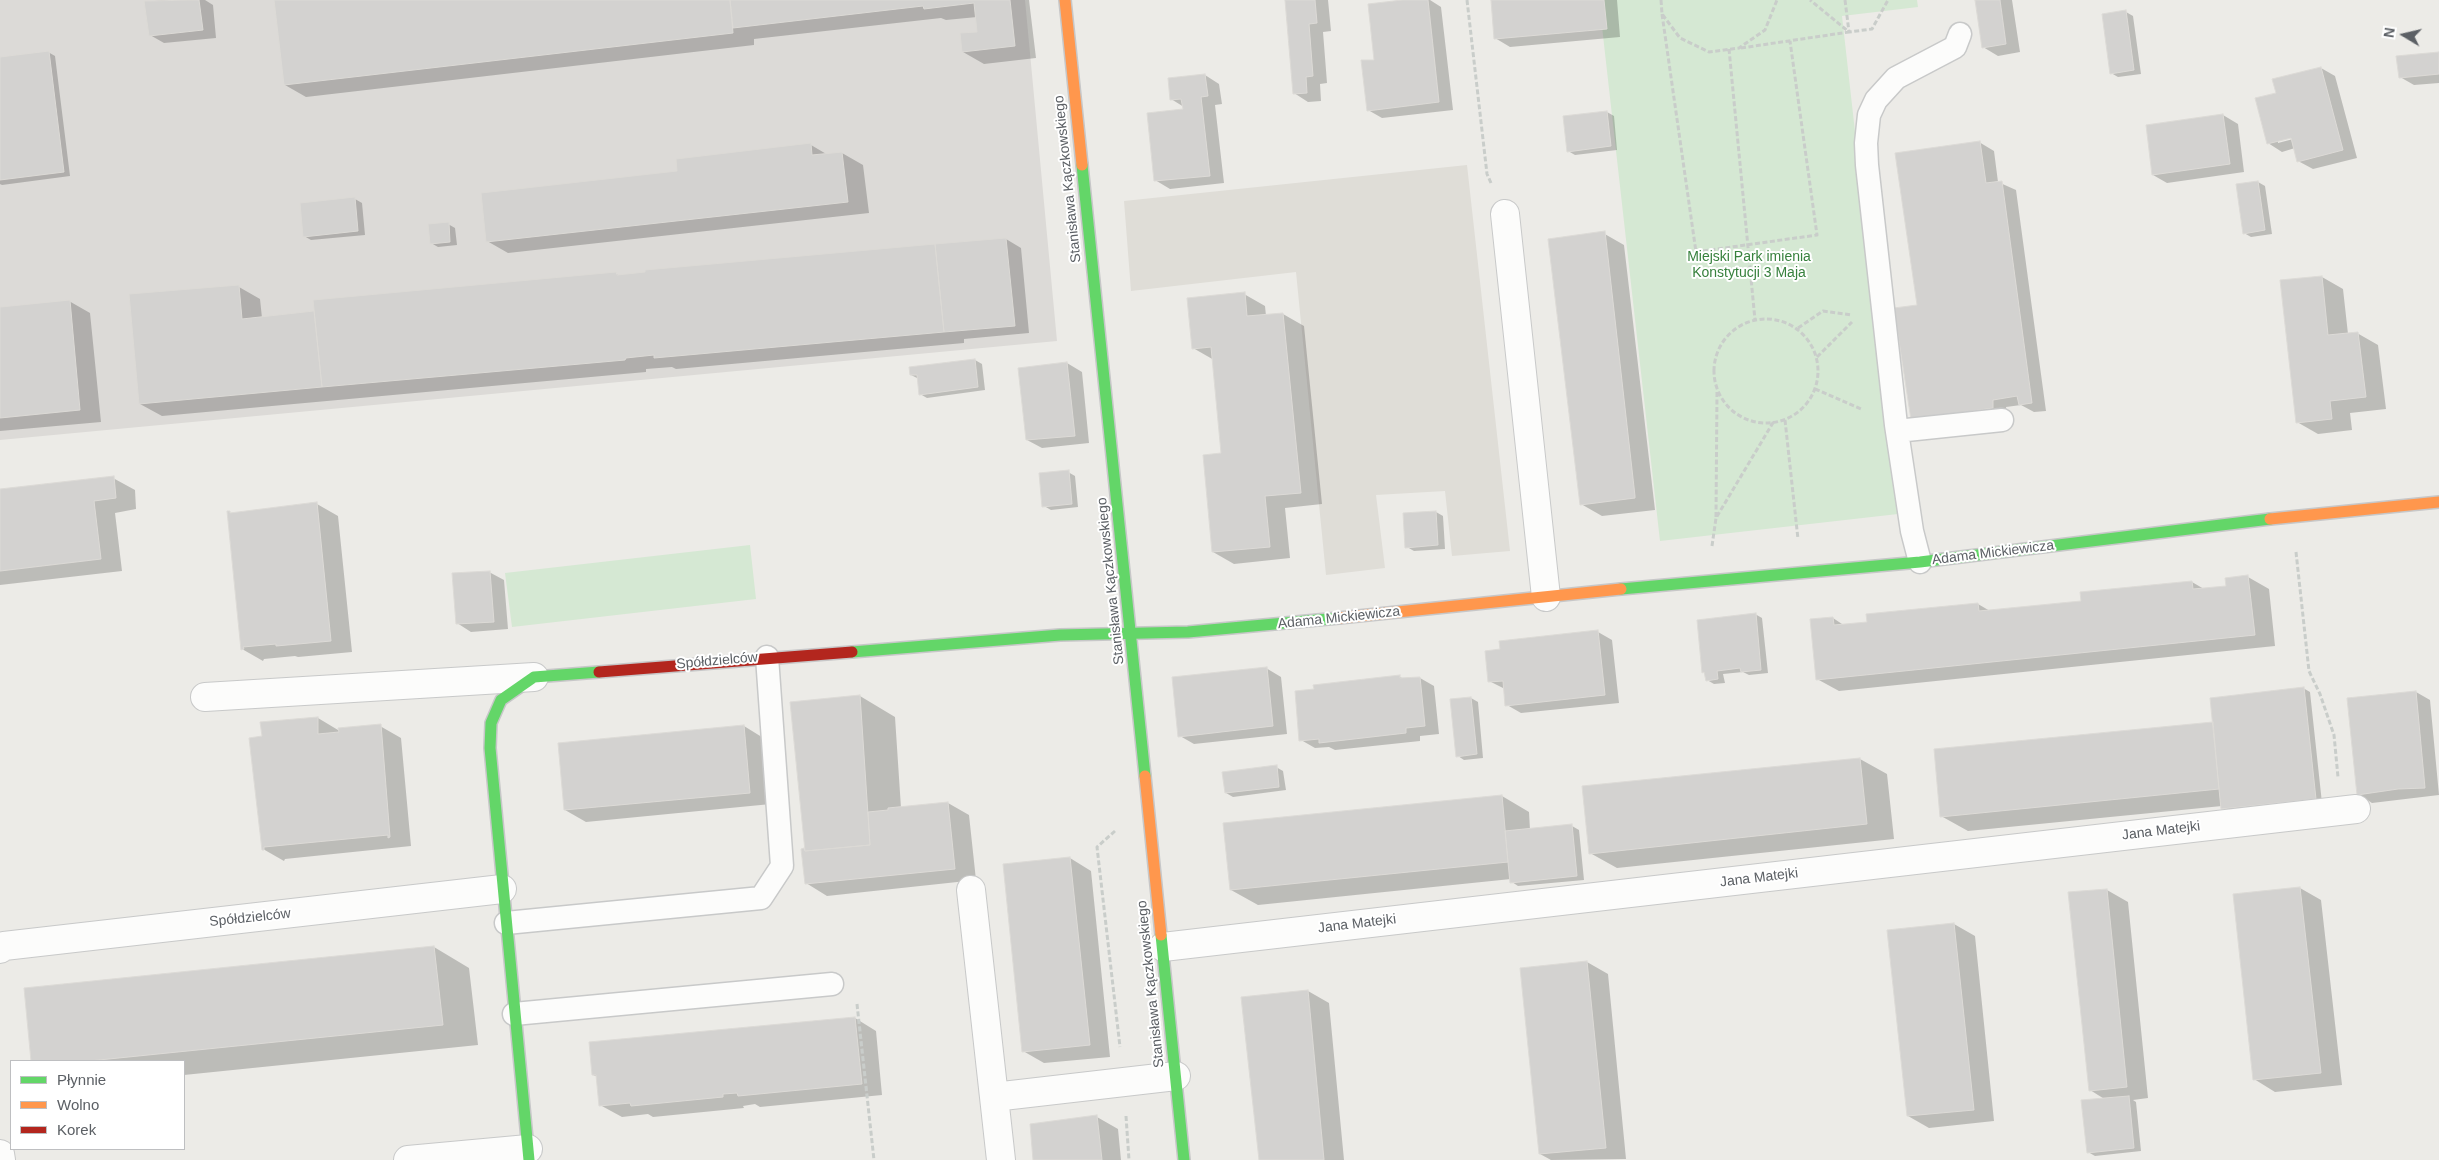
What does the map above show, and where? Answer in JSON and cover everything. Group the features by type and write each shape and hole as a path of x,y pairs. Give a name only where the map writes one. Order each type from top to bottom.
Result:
{"street":[{"name":"Stanisława Kączkowskiego","path":"1065,0 1132,635 1184,1160"},
{"path":"1505,217 1546,596"},
{"name":"Adama Mickiewicza","path":"1132,635 1287,623 1710,580 1920,562 2294,516 2439,502"},
{"name":"Spółdzielców","path":"408,1160 528,1155 490,748 491,723 501,700 534,677 1060,635 1132,635"},
{"path":"205,696 534,677"},
{"name":"Jana Matejki","path":"1162,947 2349,809"},
{"name":"Spółdzielców","path":"0,949 4,946 502,889"},
{"path":"971,890 1001,1160"},
{"path":"994,1097 1176,1076"},
{"path":"0,1154 0,1160"}],"lane":[{"path":"1920,562 1912,531 1897,428 1867,166 1869,115 1876,100 1896,78 1955,48 1960,34"},
{"path":"1897,428 2002,420"},
{"path":"506,923 761,898 782,866 767,657"},
{"path":"514,1014 832,984"}],"path":[{"path":"1467,0 1487,174 1505,217"},
{"path":"1661,0 1696,252 1817,235 1790,41"},
{"path":"1740,48 1764,30 1777,0"},
{"path":"1810,0 1849,32"},
{"path":"1845,0 1849,32"},
{"path":"1662,14 1680,38 1709,52 1872,29 1888,0"},
{"path":"1728,49 1755,320"},
{"path":"1798,328 1823,311 1858,316 1817,357"},
{"path":"1711,551 1716,518 1717,390 1714,362 1725,337 1747,321 1775,318 1798,328 1816,352 1819,379 1815,389 1808,404 1785,420 1758,423 1733,412 1717,390"},
{"path":"1815,389 1897,428"},
{"path":"1785,420 1798,541"},
{"path":"1716,518 1774,421"},
{"path":"2294,516 2309,671 2320,694 2334,734 2349,809"},
{"path":"1122,825 1097,847 1123,1082 1129,1160"},
{"path":"832,984 843,993 856,992 874,1160"}],"shaded area":[{"path":"0,0 1025,0 1057,341 0,440"},
{"path":"1467,165 1510,551 1452,556 1445,491 1376,495 1385,568 1326,575 1296,272 1131,291 1124,201"}],"green space":[{"name":"Miejski Park imienia Konstytucji 3 Maja","path":"1599,0 1917,0 1918,7 1842,16 1898,514 1660,541"},
{"path":"750,545 756,599 512,627 505,573"}],"building":[{"path":"199,0 203,30 149,36 144,1"},
{"path":"274,0 730,0 733,33 284,85"},
{"path":"730,0 1010,0 1015,46 962,52 960,33 977,32 974,3 924,9 923,6 733,28"},
{"path":"1285,0 1315,0 1317,23 1309,24 1313,76 1306,77 1307,93 1293,94"},
{"path":"1402,0 1428,0 1439,102 1367,111 1361,60 1374,60 1368,4"},
{"path":"1491,0 1604,0 1607,29 1494,39"},
{"path":"1975,0 2000,0 2006,44 1982,48"},
{"path":"2126,10 2134,70 2110,74 2102,14"},
{"path":"49,51 64,172 0,180 0,57"},
{"path":"2439,52 2439,74 2399,78 2396,56"},
{"path":"2321,67 2343,150 2297,162 2291,138 2267,144 2255,98 2276,93 2272,79"},
{"path":"1205,74 1208,96 1201,97 1210,176 1154,181 1147,113 1183,109 1181,99 1170,100 1168,78"},
{"path":"1607,111 1611,146 1567,152 1563,116"},
{"path":"2223,114 2230,164 2152,175 2146,125"},
{"path":"1980,141 1986,183 2002,181 2032,403 2019,405 2017,396 1993,400 1993,408 1911,420 1894,308 1917,305 1895,153"},
{"path":"811,143 812,155 842,152 848,202 486,242 481,193 677,171 676,159"},
{"path":"2258,181 2265,230 2243,234 2236,184"},
{"path":"355,197 358,231 303,237 300,203"},
{"path":"449,222 450,242 430,244 428,224"},
{"path":"1605,231 1635,498 1580,505 1548,239"},
{"path":"1006,238 1015,326 944,332 935,244"},
{"path":"935,244 944,332 654,358 654,355 626,358 625,360 322,387 313,300 616,272 617,275 645,272 645,270"},
{"path":"2322,276 2328,335 2358,332 2366,397 2330,401 2332,419 2296,423 2280,280"},
{"path":"239,285 242,319 314,311 322,387 139,404 129,294"},
{"path":"1245,292 1247,316 1283,313 1301,493 1265,496 1270,547 1212,552 1203,455 1221,453 1211,347 1192,349 1187,298"},
{"path":"70,300 80,410 0,418 0,307"},
{"path":"975,359 978,387 919,395 917,375 910,375 909,367"},
{"path":"1067,362 1075,436 1026,440 1018,368"},
{"path":"1069,470 1072,504 1042,507 1039,473"},
{"path":"114,476 116,498 94,501 101,559 0,571 0,489"},
{"path":"317,502 331,641 243,647 244,649 241,650 227,511 230,511 230,513"},
{"path":"1436,511 1438,545 1405,548 1403,513"},
{"path":"490,571 494,622 456,624 452,573"},
{"path":"2248,575 2255,635 1816,680 1810,619 1833,617 1834,625 1867,622 1866,614 1978,603 1979,611 2081,601 2080,592 2192,581 2193,589 2226,586 2225,578"},
{"path":"1756,613 1761,670 1741,672 1740,668 1717,671 1718,679 1706,681 1704,672 1702,673 1697,620"},
{"path":"1598,630 1605,695 1505,706 1503,681 1488,682 1485,651 1500,649 1499,641"},
{"path":"1267,667 1273,726 1178,737 1172,677"},
{"path":"1400,675 1400,678 1420,677 1425,726 1406,728 1406,733 1319,743 1319,739 1299,741 1295,691 1314,689 1313,685"},
{"path":"2304,687 2316,799 2221,809 2210,698"},
{"path":"2416,691 2425,788 2398,789 2357,795 2347,698"},
{"path":"860,695 870,845 805,851 790,702"},
{"path":"1471,697 1477,754 1456,757 1450,699"},
{"path":"318,717 318,734 339,732 338,728 381,724 390,837 388,838 388,835 264,847 264,850 262,850 249,738 262,736 260,722"},
{"path":"2213,722 2219,789 1940,817 1934,749"},
{"path":"744,725 750,793 564,810 558,743"},
{"path":"1860,758 1867,824 1589,854 1582,786"},
{"path":"1277,765 1279,787 1225,793 1222,772"},
{"path":"1502,795 1508,862 1230,890 1223,823"},
{"path":"948,802 955,869 805,884 801,849 804,848 805,851 870,845 868,812"},
{"path":"1572,824 1577,876 1510,883 1505,831"},
{"path":"1070,857 1090,1045 1022,1052 1003,864"},
{"path":"2300,887 2321,1073 2253,1080 2233,894"},
{"path":"2107,889 2127,1087 2089,1091 2068,892"},
{"path":"1954,923 1974,1110 1907,1116 1887,930"},
{"path":"434,946 443,1025 99,1060 31,1060 24,988"},
{"path":"1587,961 1606,1148 1539,1154 1520,968"},
{"path":"1308,990 1324,1160 1259,1160 1241,997"},
{"path":"855,1017 862,1084 738,1096 737,1093 723,1094 723,1097 631,1106 630,1103 599,1106 596,1075 592,1075 589,1042"},
{"path":"2129,1096 2134,1148 2087,1153 2081,1100"},
{"path":"1097,1115 1102,1160 1033,1160 1030,1124"}],"traffic: fast":[{"path":"1082,165 1145,776"},
{"path":"1621,589 1920,562 2270,519"},
{"path":"852,652 1060,635 1188,632 1339,618"},
{"path":"529,1160 490,748 491,723 501,700 534,677 599,672"},
{"path":"1161,935 1184,1160"}],"traffic: slow":[{"path":"1065,0 1082,165"},
{"path":"2270,519 2439,502"},
{"path":"1339,618 1621,589"},
{"path":"1145,776 1161,935"}],"traffic: jam":[{"path":"599,672 852,652"}]}
